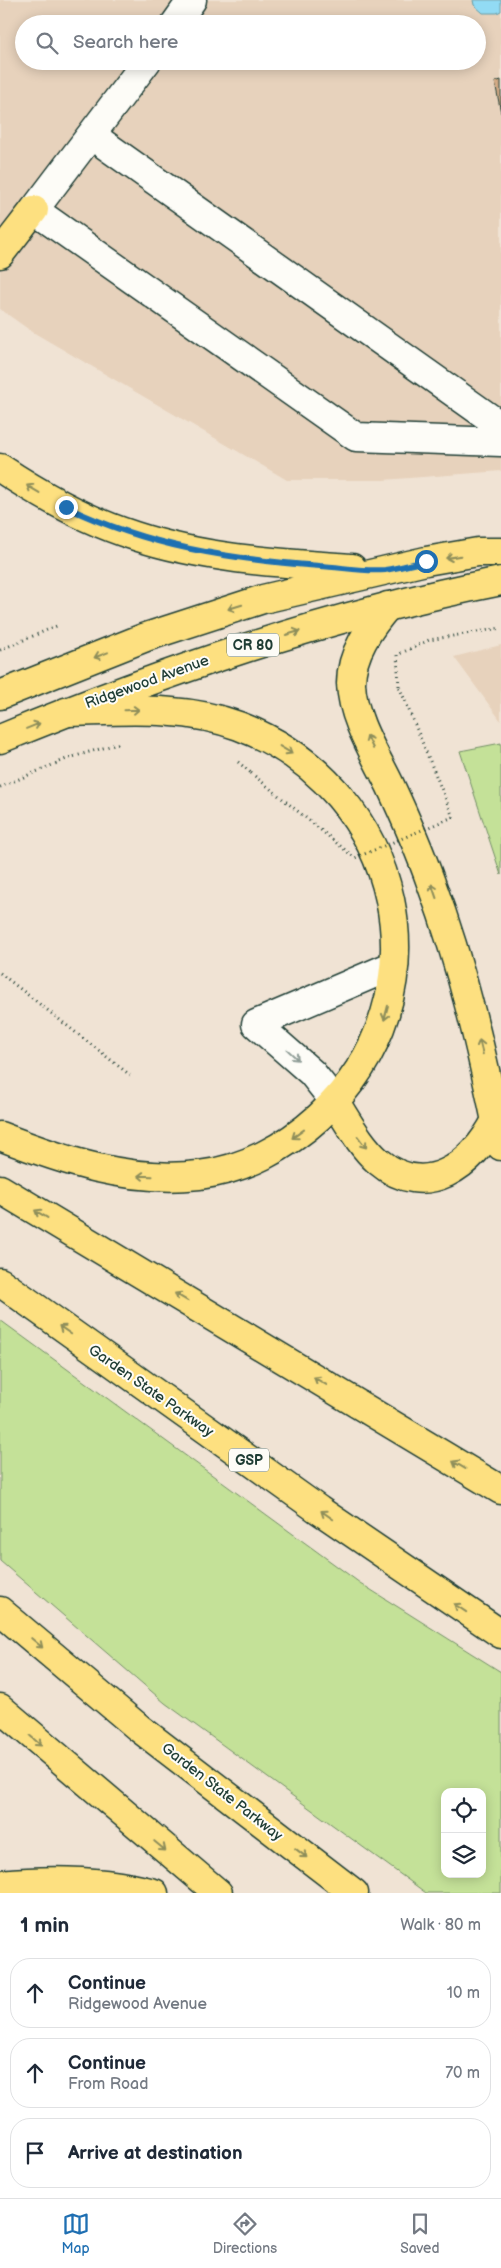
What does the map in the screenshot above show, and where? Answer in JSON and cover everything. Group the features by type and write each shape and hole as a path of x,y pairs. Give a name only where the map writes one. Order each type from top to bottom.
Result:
{"main road":[{"path":"0,254 34,210"},
{"path":"0,468 36,492 100,523 176,547 272,562 384,570"},
{"path":"0,695 206,616 309,587 384,570 478,552 501,552"},
{"name":"Ridgewood Avenue","path":"0,740 66,712 208,659 388,606 501,581"},
{"path":"335,1102 364,1146 378,1161 392,1170 411,1178 432,1177 452,1171 467,1161 479,1147 498,1133 471,1003 451,940 407,822 354,704 351,682 354,661 364,638 388,606"},
{"path":"0,1136 100,1170 136,1176 201,1175 232,1168 260,1158 285,1144 308,1127 335,1102 366,1060 382,1026 390,998 395,934 390,904 372,844 342,797 296,756 269,740 239,726 205,715 149,710 66,712"},
{"path":"0,1189 501,1490"},
{"name":"Garden State Parkway","path":"0,1282 319,1510 501,1634"},
{"name":"Garden State Parkway","path":"0,1611 139,1728 354,1893"},
{"path":"0,1708 218,1893"},
{"path":"0,1884 61,1881 132,1887 154,1893"}],"lane":[{"path":"181,15 192,0"},
{"path":"140,70 34,210 356,436 501,442"},
{"path":"91,135 501,426"},
{"path":"335,1102 312,1073 256,1024 394,965"}],"path":[{"path":"0,650 59,625"},
{"path":"231,756 355,858 453,817 399,686 397,655 429,640 501,628"},
{"path":"0,787 69,758 122,742"},
{"path":"0,973 130,1075"}],"shaded area":[{"path":"0,0 501,0 501,471 383,480 287,480 31,331 0,309"},
{"path":"501,645 501,721 454,657"}],"green space":[{"path":"501,743 501,875 460,751"},
{"path":"0,1320 360,1583 501,1672 501,1893 426,1893 165,1703 0,1561"}],"water":[{"path":"473,0 501,0 501,11 497,13 483,13 474,5"}],"building":[{"path":"501,80 501,113 495,82"}],"route":[{"path":"66,507 100,523 135,536 176,547 218,555 272,562 384,570 426,561"}]}
